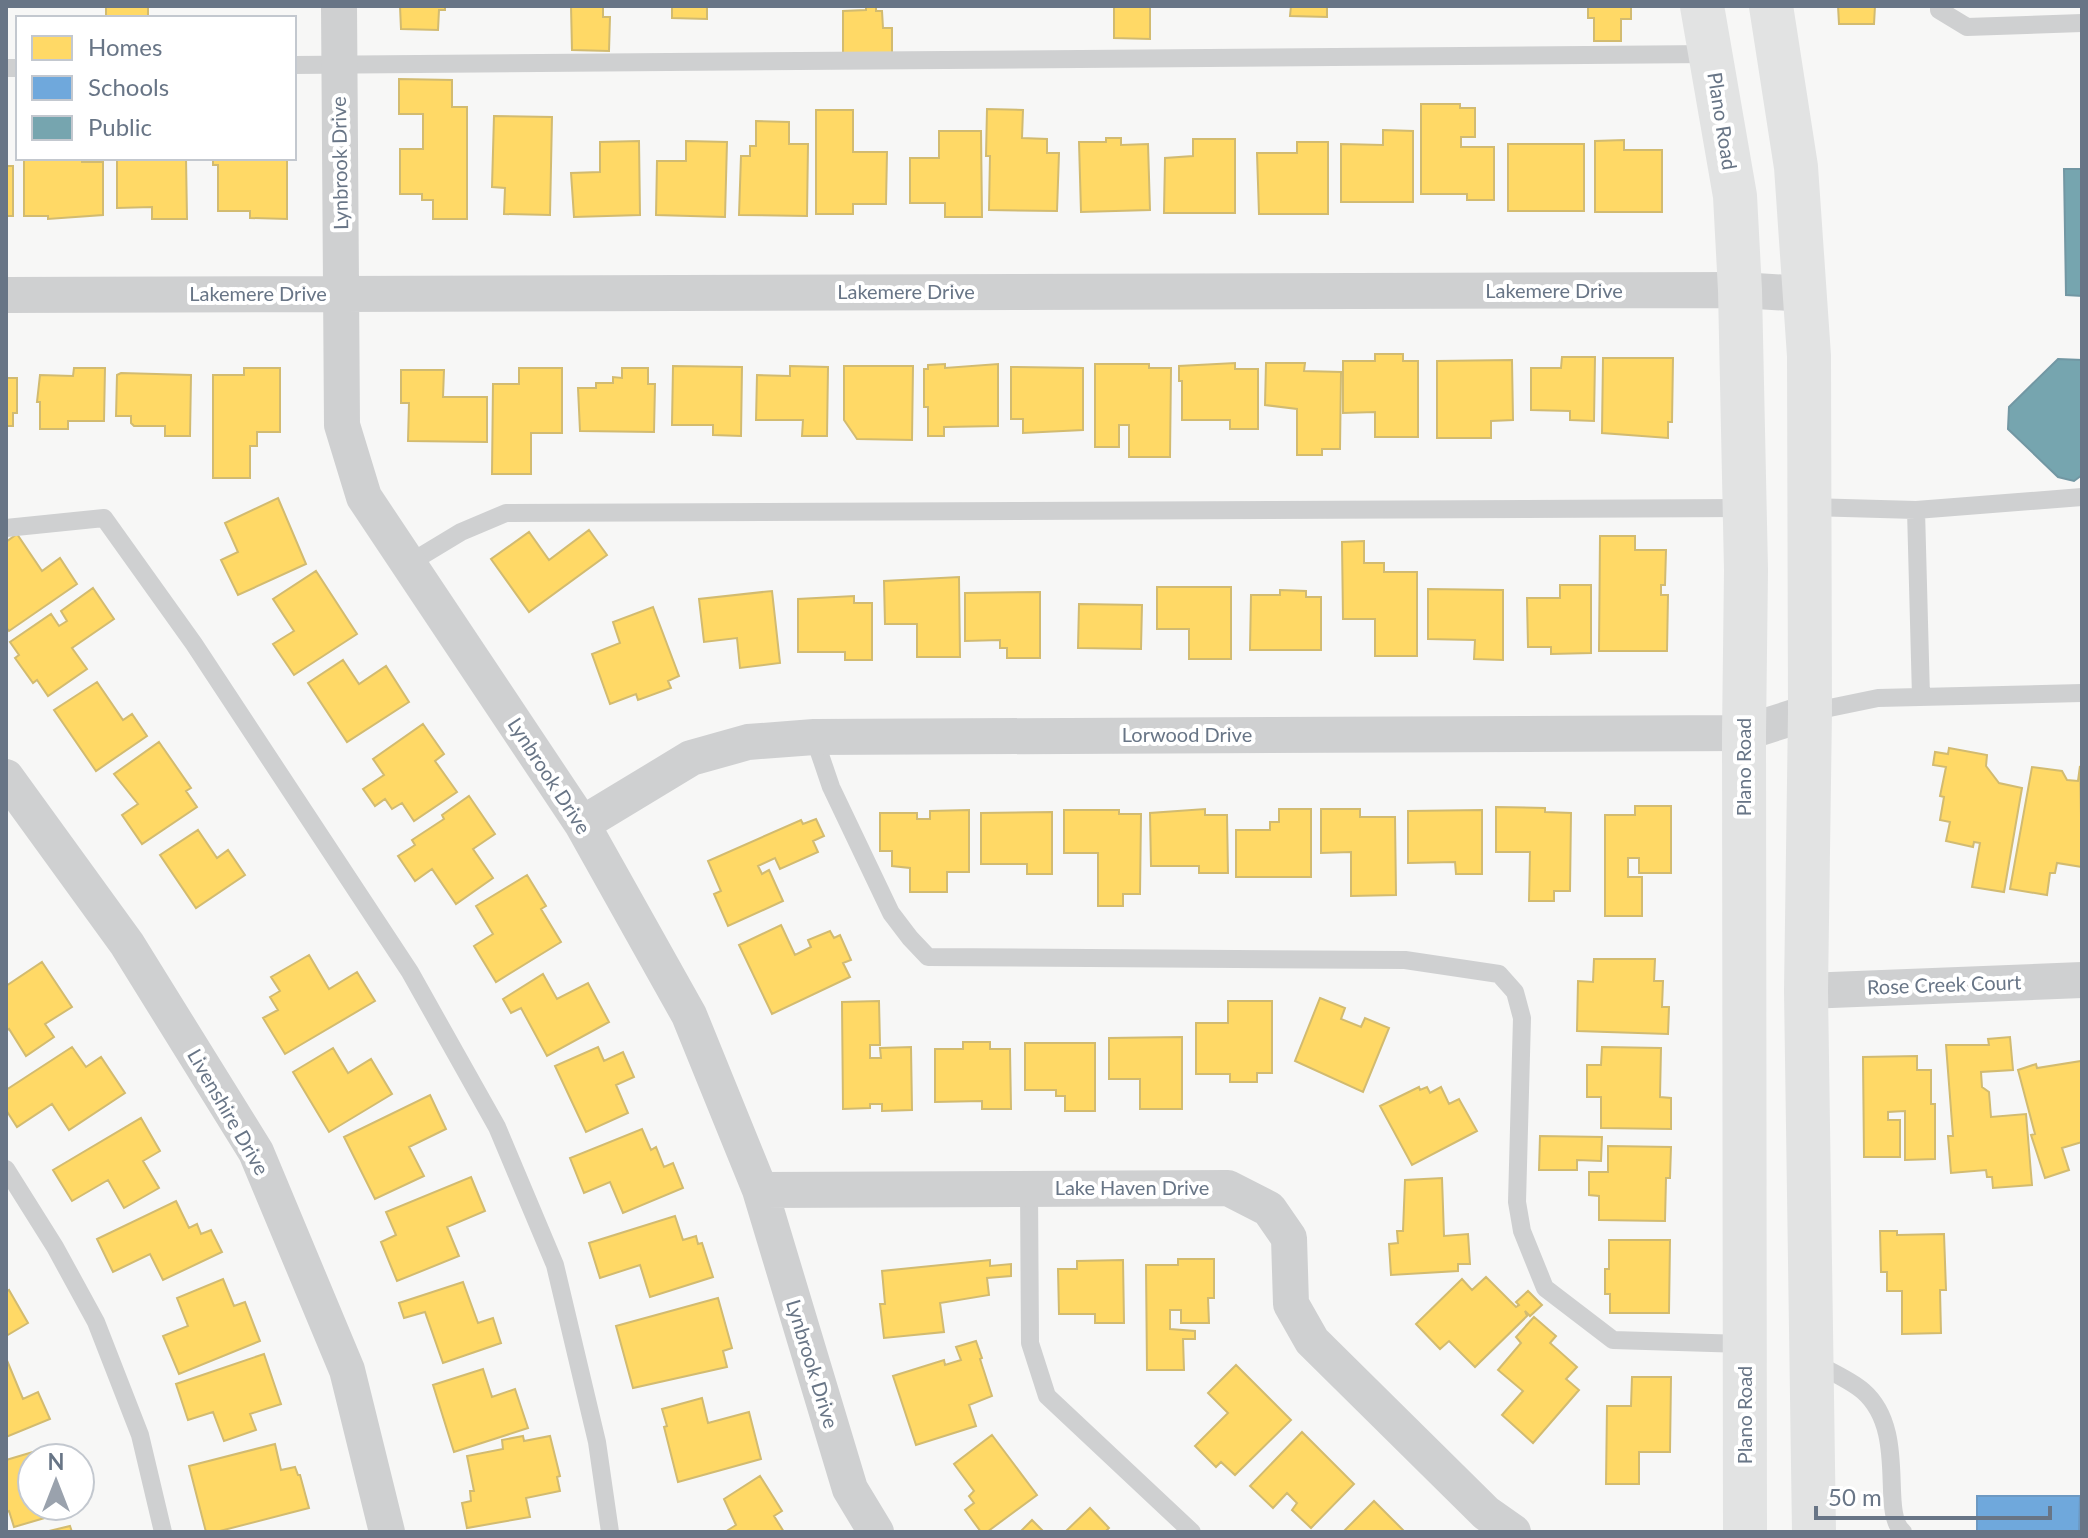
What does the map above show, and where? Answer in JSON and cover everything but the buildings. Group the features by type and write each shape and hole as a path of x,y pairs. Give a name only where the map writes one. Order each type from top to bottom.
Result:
{"main road":[{"name":"Plano Road","path":"1702,6 1735,196 1740,290 1746,508 1745,1532"},
{"path":"1771,6 1796,167 1809,356 1810,712 1806,991 1814,1532"}],"street":[{"name":"Lynbrook Drive","path":"339,6 342,425 364,497 582,824 689,1015 760,1190 850,1489 876,1532"},
{"name":"Lakemere Drive","path":"6,295 1740,290 1806,294"},
{"name":"Lorwood Drive","path":"582,824 691,758 748,742 814,737 1744,733 1810,712"},
{"name":"Livenshire Drive","path":"6,777 127,944 256,1152 347,1370 387,1532"},
{"name":"Rose Creek Court","path":"1806,991 2082,980"},
{"name":"Lake Haven Drive","path":"760,1190 1228,1188 1269,1209 1289,1238 1291,1304 1312,1341 1486,1513 1513,1532"}],"lane":[{"path":"1939,6 1939,10 1967,27 2082,23"},
{"path":"296,65 1711,54"},
{"path":"1809,507 1916,510 2082,497"},
{"path":"408,564 461,532 506,513 1746,508"},
{"path":"1916,510 1921,697"},
{"path":"6,528 104,518 194,644 410,972 497,1127 555,1265 597,1442 610,1532"},
{"path":"1810,712 1878,698 2082,693"},
{"path":"814,737 831,787 891,913 928,957 1405,960 1499,974 1515,992 1522,1018 1517,1202 1522,1231 1545,1288 1613,1340 1745,1344"},
{"path":"6,1169 55,1247 96,1322 140,1435 163,1532"},
{"path":"1029,1188 1030,1343 1047,1396 1192,1532"},
{"path":"1811,1361 1863,1391 1886,1422 1898,1531"}]}
